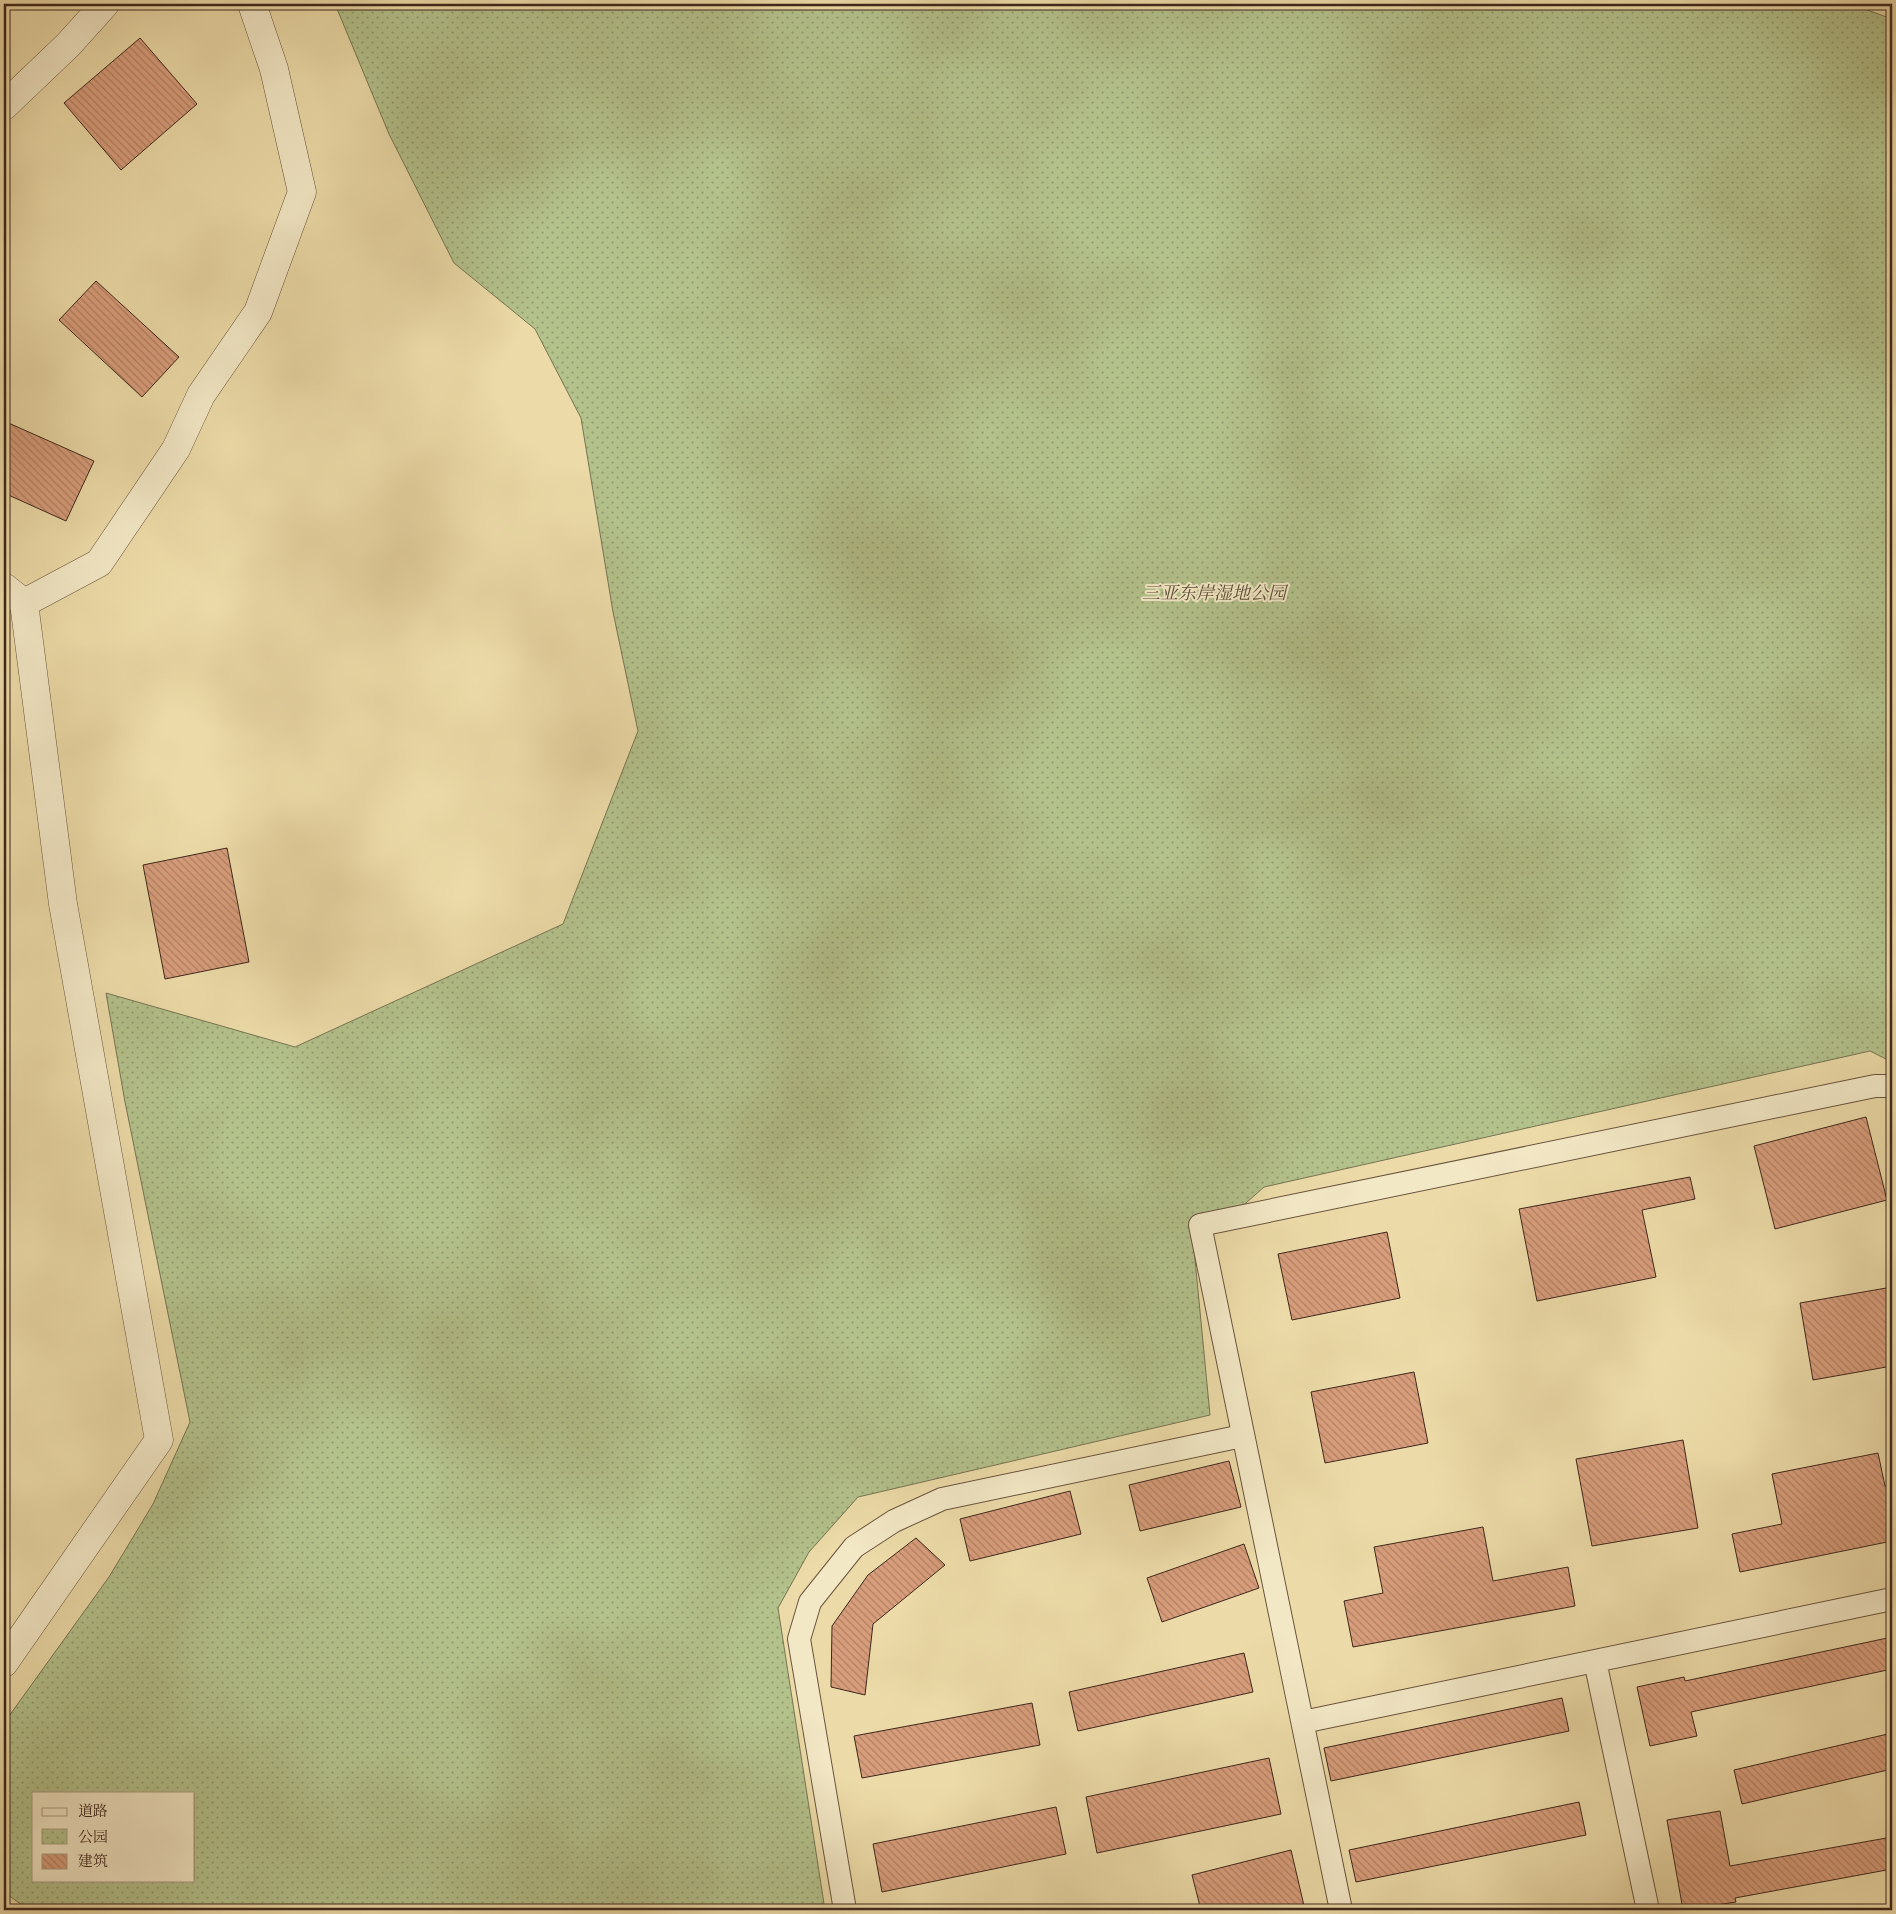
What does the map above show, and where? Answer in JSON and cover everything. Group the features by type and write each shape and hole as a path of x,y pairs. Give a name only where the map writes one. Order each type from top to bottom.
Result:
{"street":[{"path":"4,106 68,44 105,4"},
{"path":"4,1663 159,1440 63,904 14,595 99,563 176,448 201,395 258,312 302,192 274,69 252,4"},
{"path":"1341,1910 1200,1225 1875,1086 1892,1086"},
{"path":"845,1910 799,1639 810,1602 854,1547 894,1521 942,1499 1242,1436"},
{"path":"1303,1722 1892,1599"},
{"path":"1595,1661 1648,1910"}],"green space":[{"name":"三亚东岸湿地公园","path":"335,4 1851,4 1892,19 1892,1062 1870,1051 1264,1187 1194,1249 1210,1415 858,1497 809,1552 778,1608 825,1910 29,1910 4,1892 4,1723 109,1577 153,1504 190,1422 125,1102 106,993 295,1047 563,924 638,731 613,612 581,418 535,329 454,263 389,134"}],"building":[{"path":"140,38 197,104 121,170 64,103"},
{"path":"96,281 179,357 142,397 59,320"},
{"path":"4,421 94,461 66,521 4,493"},
{"path":"227,848 249,962 165,979 143,865"},
{"path":"1866,1117 1887,1200 1775,1229 1754,1146"},
{"path":"1690,1177 1695,1199 1642,1210 1656,1277 1537,1301 1519,1209"},
{"path":"1387,1232 1400,1298 1292,1320 1278,1254"},
{"path":"1892,1287 1892,1366 1813,1380 1800,1303"},
{"path":"1414,1372 1428,1443 1325,1463 1311,1392"},
{"path":"1683,1440 1698,1528 1592,1546 1576,1459"},
{"path":"1878,1453 1885,1486 1892,1485 1892,1541 1740,1572 1732,1534 1782,1524 1772,1474"},
{"path":"1229,1461 1241,1507 1140,1531 1129,1485"},
{"path":"1070,1491 1081,1534 970,1561 960,1519"},
{"path":"1483,1527 1493,1581 1568,1567 1575,1606 1353,1647 1344,1601 1383,1593 1374,1547"},
{"path":"916,1538 945,1565 873,1624 865,1695 831,1687 832,1626 868,1575"},
{"path":"1244,1544 1259,1588 1162,1622 1147,1578"},
{"path":"1892,1637 1892,1669 1691,1712 1697,1736 1650,1746 1637,1687 1684,1677 1685,1681"},
{"path":"1244,1653 1253,1692 1078,1731 1069,1692"},
{"path":"1562,1698 1569,1731 1331,1781 1324,1748"},
{"path":"1032,1703 1040,1745 862,1778 854,1736"},
{"path":"1892,1733 1892,1769 1742,1804 1734,1770"},
{"path":"1269,1758 1281,1814 1097,1853 1086,1797"},
{"path":"1579,1802 1586,1835 1356,1882 1349,1850"},
{"path":"1056,1807 1066,1854 882,1892 873,1844"},
{"path":"1720,1811 1730,1866 1892,1837 1892,1869 1735,1898 1736,1902 1683,1910 1667,1820"},
{"path":"1291,1850 1305,1910 1201,1910 1192,1875"}]}
